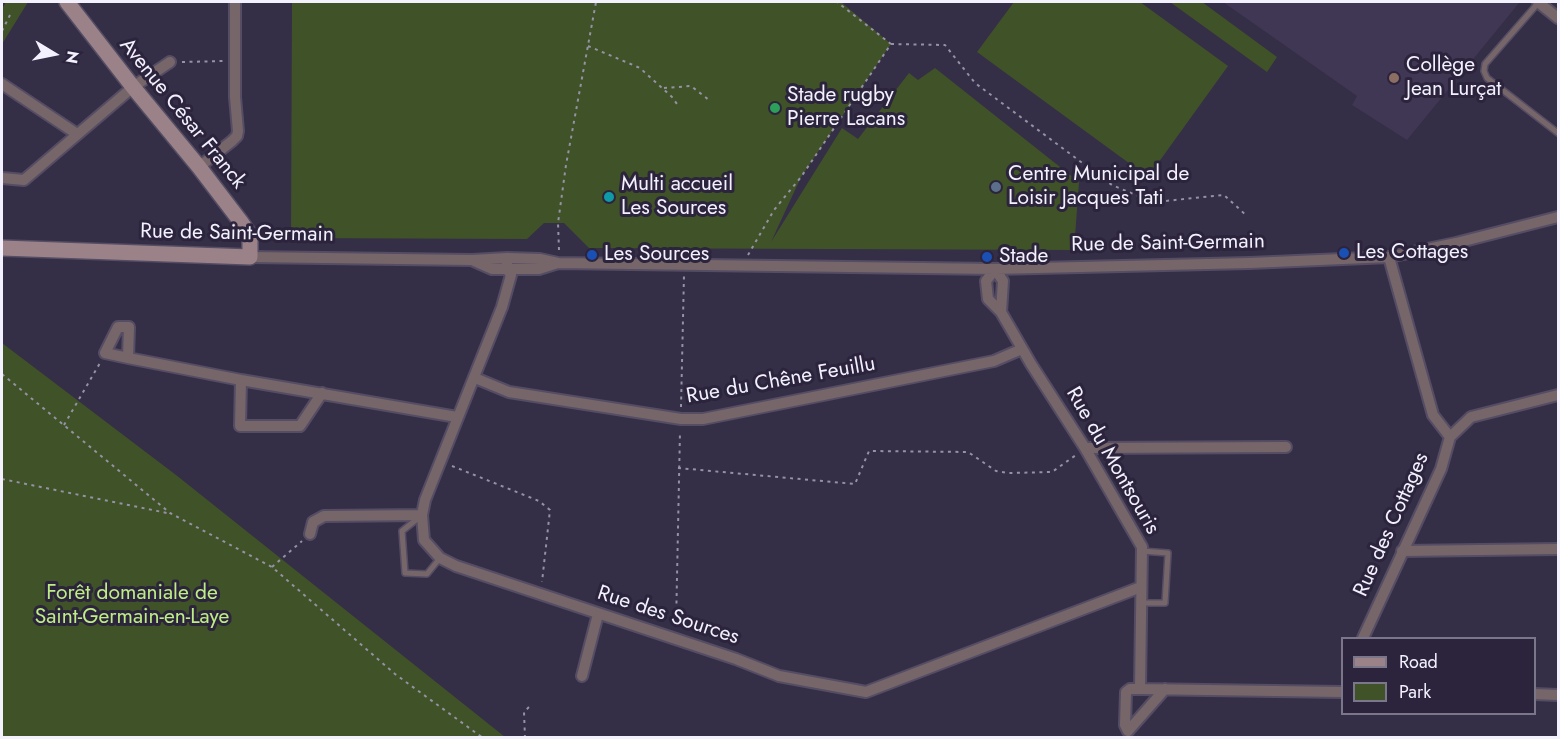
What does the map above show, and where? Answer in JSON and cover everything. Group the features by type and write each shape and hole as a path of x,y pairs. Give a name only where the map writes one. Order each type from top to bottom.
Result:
{"street":[{"name":"Avenue César Franck","path":"67,2 199,167 250,235 250,257"},
{"path":"199,167 237,136 236,2"},
{"path":"1538,2 1558,18"},
{"path":"2,178 24,180 133,87 170,62"},
{"path":"2,84 77,134"},
{"name":"Rue de Saint-Germain","path":"2,248 250,257 472,260 492,268 507,263 540,259 558,263 995,268 1258,263 1389,257 1456,243 1558,217"},
{"name":"Rue des Cottages","path":"1364,637 1441,469 1450,438 1433,415 1389,257"},
{"path":"440,558 424,540 422,515 425,500 502,307 511,275 507,263"},
{"path":"995,268 1003,281 1001,312"},
{"name":"Rue du Montsouris","path":"995,268 986,281 988,299 1001,312 1085,448 1142,547 1140,689"},
{"path":"128,358 129,327 118,327 105,353 128,358 242,380 457,417"},
{"name":"Rue du Chêne Feuillu","path":"475,378 509,392 681,419 703,419 994,361 1022,349"},
{"path":"242,380 240,426 300,426 322,393"},
{"path":"1450,438 1471,417 1558,395"},
{"path":"1085,448 1286,447"},
{"path":"310,534 313,522 324,516 422,515"},
{"path":"1402,551 1558,549"},
{"name":"Rue des Sources","path":"440,558 456,566 736,659 779,676 866,692 1141,587"},
{"path":"582,675 598,614"},
{"path":"1166,688 1128,731 1125,725 1126,692 1130,689 1166,688 1341,690"},
{"path":"1536,694 1558,695"}],"lane":[{"path":"1538,2 1485,64 1484,71 1487,78 1558,133"},
{"path":"422,515 402,531 405,573 427,574 440,558"},
{"path":"1141,603 1165,603 1168,553 1142,551"}],"path":[{"path":"558,263 558,223 596,2"},
{"path":"837,2 891,44 945,45 975,83 1112,185 1138,196 1165,201 1224,195 1247,216"},
{"path":"2,31 10,15"},
{"path":"742,265 774,210 801,177 891,44"},
{"path":"588,46 640,68 677,104"},
{"path":"170,62 235,61"},
{"path":"662,87 669,89 684,85 691,86 709,100"},
{"path":"675,640 684,277 687,270"},
{"path":"64,425 105,353"},
{"path":"2,374 170,513 272,567 396,674 483,738"},
{"path":"678,468 855,484 868,451 968,452 996,471 1008,473 1052,472 1085,448"},
{"path":"442,462 539,501 550,510 541,594"},
{"path":"2,479 170,513"},
{"path":"272,567 310,534"},
{"path":"525,738 524,712 530,706"}],"shaded area":[{"name":"Collège Jean Lurçat","path":"1223,2 1519,3 1407,140 1352,105 1357,96"}],"green space":[{"path":"6,2 28,2 2,44 2,9"},
{"path":"292,2 841,2 891,44 801,177 771,242 842,128 858,139 909,73 918,80 935,68 1079,182 1074,250 589,248 564,223 544,223 527,239 291,238"},
{"path":"1014,2 1140,2 1228,66 1148,177 977,52"},
{"path":"1170,2 1202,2 1277,57 1267,72"},
{"name":"Forêt domaniale de Saint-Germain-en-Laye","path":"2,343 176,475 505,737 2,737"}],"place":[{"name":"Collège Jean Lurçat","path":"1394,78"},
{"name":"Stade rugby Pierre Lacans","path":"775,108"},
{"name":"Centre Municipal de Loisir Jacques Tati","path":"996,187"},
{"name":"Multi accueil Les Sources","path":"609,197"},
{"name":"Les Cottages","path":"1344,253"},
{"name":"Les Sources","path":"592,255"},
{"name":"Stade","path":"987,257"}]}
